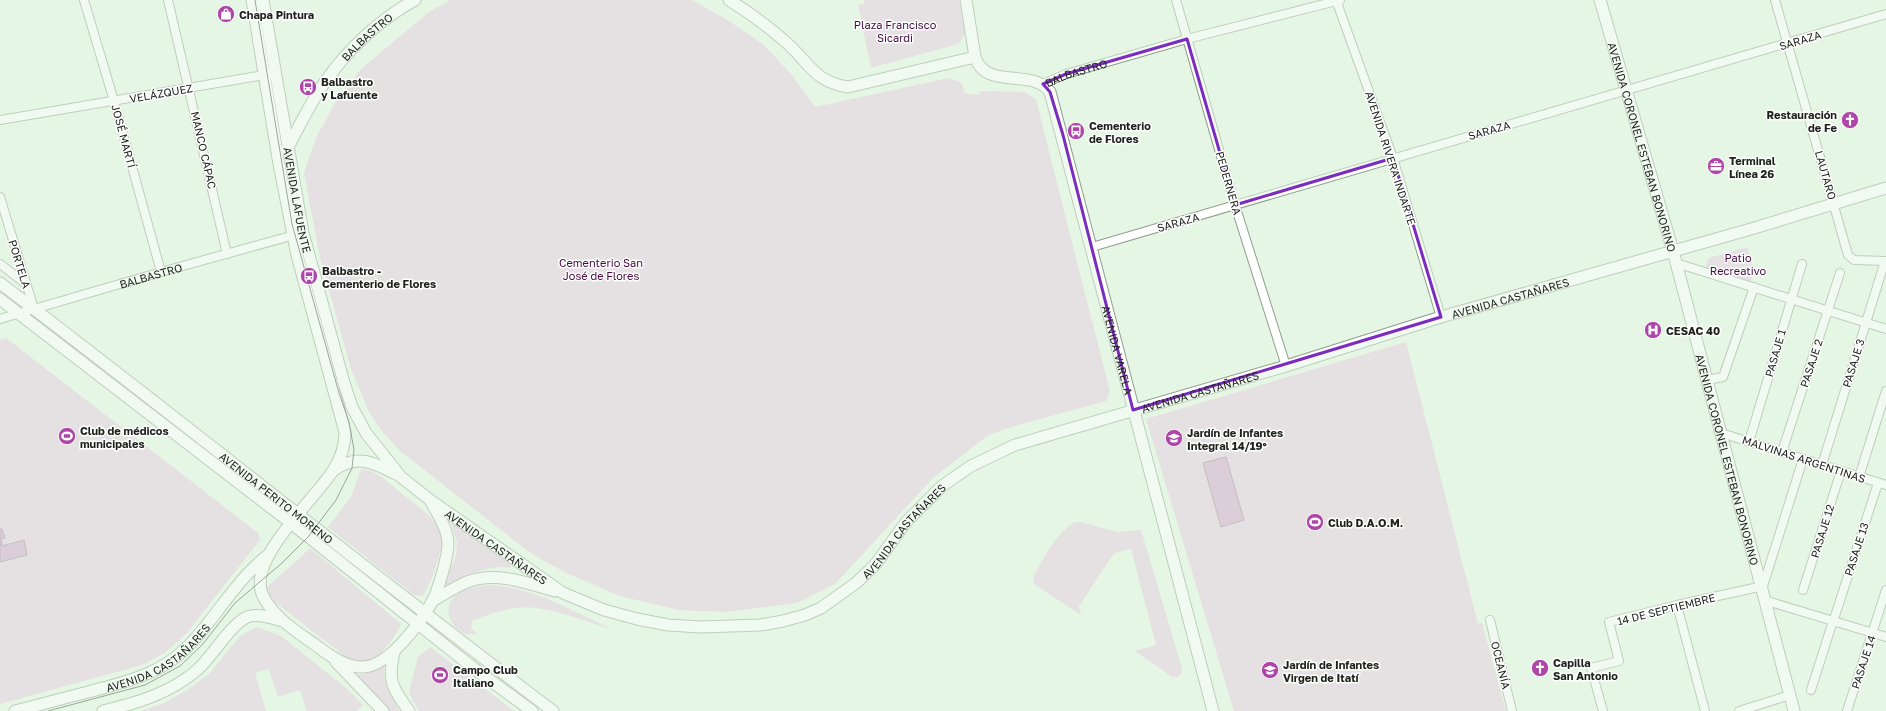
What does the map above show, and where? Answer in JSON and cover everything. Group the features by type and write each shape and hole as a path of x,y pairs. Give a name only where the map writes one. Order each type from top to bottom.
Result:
{"main road":[{"name":"AVENIDA LAFUENTE","path":"252,0 288,147 304,282 345,432 345,444 333,470 291,523 269,554"},
{"name":"AVENIDA LAFUENTE","path":"263,0 279,164 298,234 352,407 373,443 401,477"},
{"name":"BALBASTRO","path":"279,164 321,88 339,64 372,31 390,16 415,0"},
{"path":"729,0 767,26 789,45 821,78 833,85 848,87 975,57 966,0"},
{"name":"AVENIDA CORONEL ESTEBAN BONORINO","path":"1600,0 1673,251 1767,600 1794,711"},
{"name":"BALBASTRO","path":"975,57 978,66 982,70 993,75 1029,79 1043,84"},
{"name":"AVENIDA VARELA","path":"1043,84 1050,92 1213,711"},
{"name":"AVENIDA CASTAÑARES","path":"432,602 467,582 482,578 497,577 512,579 563,593 604,610 637,619 668,625 734,627 783,622 822,608 856,583 875,565 917,510 942,486 971,466 1015,445 1286,366 1441,317 1673,251 1886,188"},
{"name":"AVENIDA PERITO MORENO","path":"0,282 554,711"},
{"name":"AVENIDA PERITO MORENO","path":"0,299 532,711"},
{"name":"AVENIDA LAFUENTE","path":"333,470 347,462 360,460 379,465 401,477 430,500 446,533 448,544 443,569 432,602"},
{"name":"AVENIDA CASTAÑARES","path":"430,500 563,593"},
{"path":"269,554 261,574 260,587 263,596 283,621 332,657 348,665 364,667 372,666 394,653"},
{"name":"AVENIDA CASTAÑARES","path":"14,711 136,679 163,666 179,655 193,642 252,569 269,554"},
{"path":"409,711 392,686 390,667 394,653 432,602"},
{"path":"106,711 154,696 181,682 197,670 244,619 255,615 283,621"},
{"path":"332,657 383,711"}],"street":[{"name":"JOSÉ MARTÍ","path":"84,0 114,101 161,272"},
{"name":"MANCO CÁPAC","path":"168,0 227,254"},
{"name":"PEDERNERA","path":"1176,0 1235,205 1286,366"},
{"name":"BALBASTRO","path":"1043,84 1066,74 1187,39 1338,0"},
{"name":"AVENIDA RIVERA INDARTE","path":"1338,0 1393,158 1441,317"},
{"name":"LAUTARO","path":"1775,0 1848,255 1851,258 1885,261"},
{"name":"SARAZA","path":"1092,247 1886,14"},
{"name":"VELÁZQUEZ","path":"0,120 270,75"},
{"name":"PORTELA","path":"0,197 34,309"},
{"name":"BALBASTRO","path":"0,320 161,272 298,234"},
{"name":"PASAJE 3","path":"1822,465 1885,261"},
{"path":"1676,263 1886,329"},
{"path":"0,264 26,284"},
{"name":"PASAJE 1","path":"1749,442 1802,264"},
{"name":"PASAJE 2","path":"1782,452 1840,273"},
{"path":"1707,380 1723,377 1754,288"},
{"path":"1859,477 1886,391"},
{"name":"MALVINAS ARGENTINAS","path":"1722,433 1882,484"},
{"path":"1763,586 1803,459"},
{"name":"PASAJE 12","path":"1803,590 1841,471"},
{"name":"PASAJE 13","path":"1811,690 1834,618 1882,484"},
{"name":"14 DE SEPTIEMBRE","path":"1603,711 1591,668 1619,660 1609,622 1677,604 1763,586"},
{"name":"PASAJE 14","path":"1847,711 1886,590"},
{"path":"1767,600 1834,618 1886,637"},
{"path":"1677,604 1705,711"},
{"name":"OCEANÍA","path":"1490,620 1512,711"},
{"path":"1739,711 1790,695"}],"highlighted area":[{"path":"1187,39 1235,205 1393,158 1441,317 1133,410 1063,135 1050,92 1043,84 1066,74"}],"green space":[{"name":"Cementerio San José de Flores","path":"450,0 692,0 729,21 765,46 791,74 815,107 949,78 962,83 964,93 978,95 981,91 1025,92 1036,100 1110,392 1106,401 1008,428 987,436 933,478 835,584 797,603 726,612 678,610 620,596 566,573 529,552 399,450 381,430 369,412 351,369 320,258 304,173 316,138 336,101 360,70 429,12"},
{"name":"Plaza Francisco Sicardi","path":"864,0 959,0 965,34 958,44 871,68 858,5 864,4"},
{"name":"Patio Recreativo","path":"1747,247 1754,271 1751,281 1706,268 1709,258"},
{"name":"Club de médicos municipales","path":"6,338 258,533 260,540 186,634 165,653 142,665 0,704 0,340"},
{"name":"Club D.A.O.M.","path":"1406,342 1478,624 1482,623 1506,711 1234,711 1146,419"},
{"path":"361,469 377,474 387,481 425,512 440,531 442,541 440,552 431,581 423,596 414,595 328,527 351,497"},
{"path":"451,520 510,564 510,568 494,567 485,569 457,580 444,588 442,587 456,556 457,543"},
{"path":"1075,522 1081,522 1117,532 1141,530 1181,665 1182,672 1178,677 1172,677 1135,651 1156,645 1131,549 1114,553 1079,606 1081,615 1034,584 1033,577 1051,546 1068,526"},
{"path":"310,548 401,624 381,654 374,659 362,662 350,660 271,599 267,587"},
{"path":"488,585 504,586 537,595 613,630 546,609 528,607 503,610 479,618 472,621 471,628 478,634 463,633 454,626 449,616 449,605 451,600 462,591"},
{"path":"257,627 281,636 346,688 363,705 357,711 307,711 300,690 278,697 269,669 255,673 266,711 141,711 164,703 186,691 209,674 240,636"},
{"name":"Campo Club Italiano","path":"430,647 514,711 419,711 409,693 418,657"},
{"path":"384,665 385,679 388,690 400,711 386,711 353,675 369,673"}],"shaded area":[{"path":"1226,457 1244,520 1221,527 1203,463"},
{"path":"0,529 2,529 5,538 1,539 2,546 24,540 27,555 0,562"}],"tram line":[{"path":"48,711 145,685 180,666 202,645 235,603 282,563 308,537 336,500 352,468 354,450 349,422 339,393 292,224 255,0"}],"place":[{"name":"Chapa Pintura","path":"226,14"},
{"name":"Balbastro y Lafuente","path":"308,87"},
{"name":"Restauración de Fe","path":"1850,120"},
{"name":"Cementerio de Flores","path":"1076,131"},
{"name":"Terminal Línea 26","path":"1716,166"},
{"name":"Balbastro - Cementerio de Flores","path":"309,276"},
{"name":"CESAC 40","path":"1653,330"},
{"name":"Club de médicos municipales","path":"67,436"},
{"name":"Jardín de Infantes Integral 14/19°","path":"1174,438"},
{"name":"Club D.A.O.M.","path":"1315,522"},
{"name":"Capilla San Antonio","path":"1540,668"},
{"name":"Jardín de Infantes Virgen de Itatí","path":"1270,670"},
{"name":"Campo Club Italiano","path":"440,675"}]}
